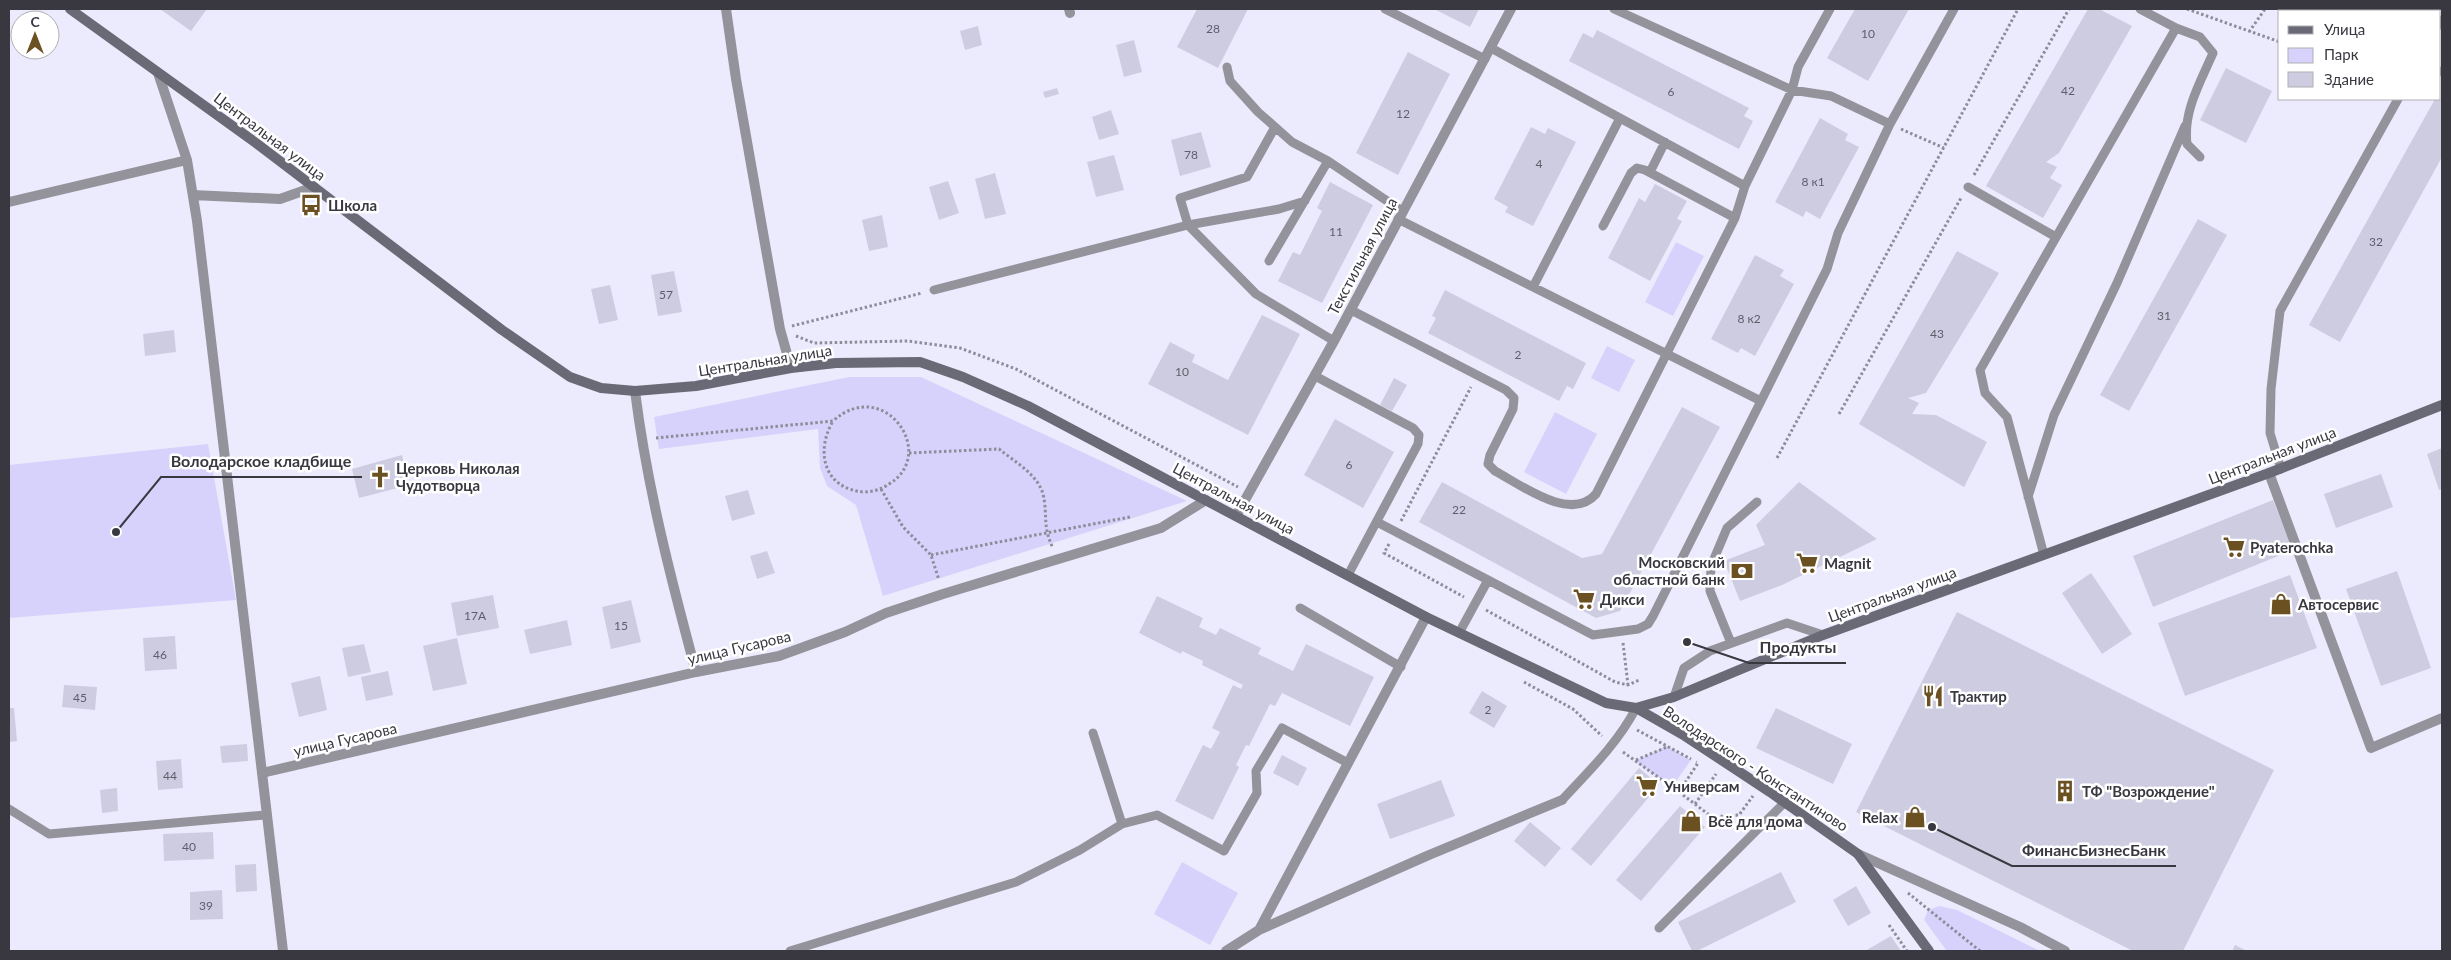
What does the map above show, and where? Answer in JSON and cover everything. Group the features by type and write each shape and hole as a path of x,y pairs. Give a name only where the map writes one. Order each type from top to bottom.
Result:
{"main road":[{"name":"Центральная улица","path":"70,9 256,143 502,330 570,376 601,388 635,391 696,386 791,368 836,363 920,362 963,376 1028,406 1426,617 1606,703 1636,708 1674,697 1823,635 2281,469 2442,405"},
{"name":"Володарского - Константиново","path":"1636,708 1685,736 1785,802 1858,854 1929,951"}],"street":[{"path":"726,9 736,79 780,329 791,368"},
{"name":"Текстильная улица","path":"1236,516 1351,310 1511,9"},
{"path":"158,73 187,160 193,196 217,378 262,773 265,815 283,951"},
{"path":"9,202 187,160"},
{"path":"193,196 280,199 314,187"},
{"path":"635,391 641,439 665,554 696,672"},
{"path":"2269,473 2371,748 2442,718"},
{"name":"улица Гусарова","path":"262,773 696,672 779,656 845,632 886,613 1161,528 1206,500"},
{"path":"1259,930 1426,617"},
{"path":"1226,951 1259,930 1429,855 1562,800"},
{"path":"1858,854 2020,927 2065,951"}],"lane":[{"path":"1385,9 1485,59"},
{"path":"1614,9 1792,90 1831,96 1890,124"},
{"path":"1351,310 1506,390 1514,398 1513,409 1490,455 1488,464 1495,471 1556,503 1570,506 1590,501 1596,494 1736,218 1745,186 1792,90 1798,67 1830,9"},
{"path":"1377,522 1593,635 1638,629 1648,624 1827,269 1838,233 1890,124 1954,9"},
{"path":"2028,497 2054,415 2117,284 2185,126 2191,104 2213,53 2200,37 2176,28 2140,9"},
{"path":"2044,555 2007,417 1985,393 1980,370 2176,28"},
{"path":"1491,48 1745,186"},
{"path":"1227,67 1230,81 1292,142 1328,161 1400,215 1533,287 1761,401"},
{"path":"2281,469 2270,433 2271,389 2280,311 2397,100"},
{"path":"1533,287 1620,118"},
{"path":"2185,126 2187,144 2200,157"},
{"path":"1275,127 1247,178 1180,198 1188,226 1256,294 1334,341"},
{"path":"1650,172 1665,142"},
{"path":"1269,261 1328,161"},
{"path":"1603,226 1631,173 1637,168 1650,172 1736,218"},
{"path":"1968,187 2056,237"},
{"path":"934,290 1188,226 1279,209 1305,201"},
{"path":"1315,376 1413,428 1419,435 1418,444 1348,575"},
{"path":"1731,643 1710,591 1711,566 1727,528 1757,502"},
{"path":"1459,633 1488,580"},
{"path":"1300,608 1401,667"},
{"path":"1674,697 1684,668 1710,651 1787,623 1823,635"},
{"path":"1562,800 1613,744 1627,725 1636,708"},
{"path":"790,951 1016,882 1080,850 1122,824 1157,815 1224,851 1257,793 1256,771 1282,728 1348,762"},
{"path":"1092,733 1122,824"},
{"path":"1659,928 1785,802"},
{"path":"9,809 49,834 265,815"}],"path":[{"path":"1777,458 2018,9"},
{"path":"1839,414 2069,9"},
{"path":"2187,9 2278,41"},
{"path":"2249,32 2264,9"},
{"path":"1890,124 1944,148"},
{"path":"780,329 934,290"},
{"path":"780,329 814,343 908,341 960,348 1016,369 1240,488"},
{"path":"871,406 886,411 898,421 907,436 909,453 904,468 895,481 881,489 865,492 849,489 836,480 826,467 823,451 825,435 833,421 856,407 871,406"},
{"path":"641,439 833,421"},
{"path":"909,453 999,449 1029,473 1043,493 1046,534 1059,558"},
{"path":"881,489 903,527 931,555 943,594"},
{"path":"931,555 1130,517"},
{"path":"1625,655 1628,684"},
{"path":"1627,725 1704,767"},
{"path":"1613,744 1712,817 1739,815 1753,796"},
{"path":"1635,761 1667,746"},
{"path":"1679,792 1698,764"},
{"path":"1710,770 1724,778"},
{"path":"1695,804 1716,774"},
{"path":"1746,791 1777,810"},
{"path":"1905,891 1980,951"},
{"path":"1885,919 1907,951"}],"green space":[{"path":"1676,242 1704,256 1673,316 1645,302"},
{"path":"1607,346 1635,360 1619,392 1591,378"},
{"path":"849,377 921,377 1187,501 883,596 856,505 827,486 820,468 818,429 659,449 654,417"},
{"path":"1555,412 1597,434 1566,494 1524,472"},
{"path":"208,444 236,600 9,618 9,465"},
{"path":"1667,746 1691,760 1672,787 1635,761"},
{"path":"1182,862 1238,893 1210,945 1154,914"},
{"path":"1939,906 1957,910 2040,951 1947,951 1924,920 1928,910"}],"building":[{"path":"160,9 207,9 191,31"},
{"path":"1197,9 1248,9 1218,68 1177,47"},
{"path":"1434,9 1479,9 1470,27"},
{"path":"1855,9 1909,9 1868,81 1827,58"},
{"path":"2088,9 2099,9 2132,26 2059,153 2046,162 2057,167 2050,178 2062,185 2043,218 1986,186"},
{"path":"978,26 982,45 965,50 960,31"},
{"path":"1597,30 1749,108 1744,116 1753,121 1739,149 1569,61 1583,33 1593,38"},
{"path":"1134,40 1142,72 1124,77 1116,45"},
{"path":"1408,52 1450,74 1398,175 1356,153"},
{"path":"2226,68 2272,91 2246,143 2200,120"},
{"path":"1057,88 1059,94 1045,98 1043,92"},
{"path":"2434,100 2442,100 2442,157 2340,342 2309,325"},
{"path":"1111,110 1119,134 1099,140 1092,117"},
{"path":"1820,118 1848,134 1845,140 1859,147 1820,219 1806,211 1803,217 1775,202"},
{"path":"1531,127 1545,134 1548,128 1576,142 1533,226 1505,212 1508,207 1494,199"},
{"path":"1201,132 1211,167 1180,176 1171,140"},
{"path":"1114,155 1124,190 1096,197 1087,162"},
{"path":"995,173 1006,214 985,219 975,179"},
{"path":"948,181 959,213 939,220 929,187"},
{"path":"1330,182 1373,205 1322,303 1278,281 1293,252 1300,255 1322,211 1317,208"},
{"path":"1655,184 1687,201 1677,219 1682,221 1650,281 1608,258 1639,198 1645,202"},
{"path":"882,215 888,247 869,251 862,220"},
{"path":"2198,219 2227,235 2129,411 2100,395"},
{"path":"1957,251 1999,273 1926,393 1908,398 1919,403 1912,414 1936,415 1987,442 1964,487 1859,424"},
{"path":"1755,255 1784,270 1780,276 1794,284 1755,356 1741,348 1738,353 1711,339"},
{"path":"674,271 682,312 658,316 651,275"},
{"path":"610,285 618,320 599,324 591,289"},
{"path":"1445,290 1586,363 1573,389 1567,386 1559,401 1428,333 1436,318 1432,316"},
{"path":"1262,315 1300,334 1248,435 1148,384 1170,342 1195,355 1192,362 1228,380"},
{"path":"174,330 176,352 145,356 143,334"},
{"path":"1394,378 1407,385 1392,411 1380,405"},
{"path":"1682,407 1720,427 1620,611 1596,618 1419,522 1442,482 1582,558 1602,554"},
{"path":"1335,419 1394,452 1363,508 1304,475"},
{"path":"2442,448 2442,489 2439,490 2427,454"},
{"name":"Церковь Николая Чудотворца","path":"402,455 409,485 359,498 352,469"},
{"path":"2381,474 2393,507 2336,528 2324,494"},
{"path":"1799,482 1877,539 1782,585 1740,601 1724,561 1765,545 1756,525"},
{"path":"748,490 755,514 732,521 725,496"},
{"path":"2273,500 2293,550 2153,607 2133,556"},
{"path":"767,551 775,573 757,579 750,556"},
{"path":"2397,571 2431,668 2381,686 2346,589"},
{"path":"2091,573 2132,634 2102,654 2062,593"},
{"path":"2290,575 2317,648 2185,696 2158,623"},
{"path":"493,595 499,628 457,636 451,603"},
{"path":"1157,596 1203,618 1199,627 1216,635 1220,628 1261,648 1258,654 1293,671 1306,644 1374,677 1350,726 1282,693 1275,706 1270,704 1249,746 1246,745 1236,765 1239,767 1213,820 1175,801 1203,745 1211,749 1220,732 1212,728 1233,685 1241,689 1243,685 1202,665 1203,661 1182,651 1181,654 1139,633"},
{"path":"631,600 641,642 611,649 602,607"},
{"name":"ТФ \"Возрождение\"","path":"1957,612 2274,770 2183,951 2133,951 1856,812"},
{"path":"567,620 572,645 530,654 524,630"},
{"path":"175,636 177,669 145,671 143,638"},
{"path":"457,638 467,684 433,691 423,646"},
{"path":"364,644 371,672 348,677 342,648"},
{"path":"388,671 393,695 366,701 361,677"},
{"path":"320,676 327,710 299,717 291,683"},
{"path":"64,685 97,687 95,710 62,707"},
{"path":"1482,691 1507,706 1494,728 1469,713"},
{"path":"9,708 14,708 17,741 9,742"},
{"path":"1776,708 1852,744 1833,784 1756,748"},
{"path":"247,744 248,761 222,763 220,746"},
{"path":"1282,755 1307,768 1298,786 1273,773"},
{"path":"181,759 183,788 158,790 156,761"},
{"path":"1639,768 1659,785 1591,866 1571,849"},
{"path":"1441,780 1455,816 1390,839 1377,804"},
{"path":"117,788 118,811 102,813 100,790"},
{"path":"1680,806 1705,827 1641,901 1616,880"},
{"path":"1530,822 1561,848 1545,867 1514,841"},
{"path":"213,832 214,859 164,861 163,834"},
{"path":"256,864 257,891 236,892 235,865"},
{"path":"1781,872 1796,902 1697,951 1692,951 1678,922"},
{"path":"1856,886 1871,913 1848,926 1833,900"},
{"path":"222,890 223,919 190,920 190,892"},
{"path":"1891,936 1901,951 1865,951"},
{"path":"2235,945 2247,951 2232,951"}],"place":[{"name":"Школа","path":"311,205"},
{"name":"Церковь Николая Чудотворца","path":"380,477"},
{"name":"Володарское кладбище","path":"116,532"},
{"name":"Pyaterochka","path":"2234,547"},
{"name":"Magnit","path":"1807,563"},
{"name":"Московский областной банк","path":"1742,571"},
{"name":"Дикси","path":"1584,599"},
{"name":"Автосервис","path":"2281,604"},
{"name":"Продукты","path":"1687,642"},
{"name":"Трактир","path":"1933,696"},
{"name":"Универсам","path":"1647,786"},
{"name":"ТФ \"Возрождение\"","path":"2065,791"},
{"name":"Relax","path":"1915,817"},
{"name":"Всё для дома","path":"1691,821"},
{"name":"ФинансБизнесБанк","path":"1932,827"}]}
